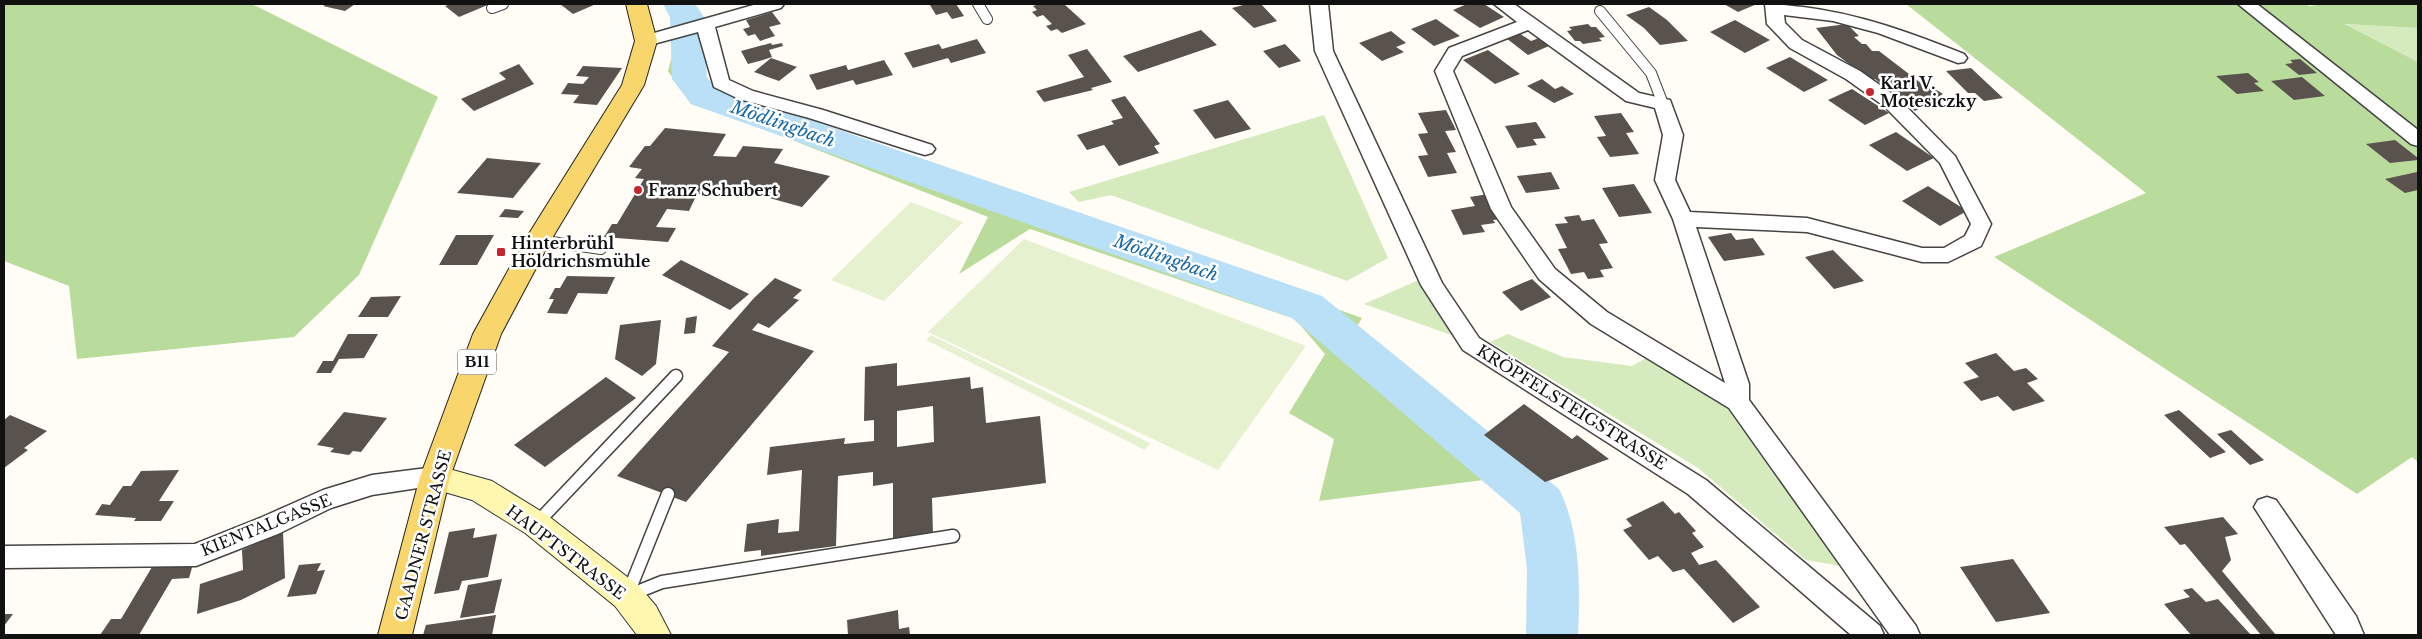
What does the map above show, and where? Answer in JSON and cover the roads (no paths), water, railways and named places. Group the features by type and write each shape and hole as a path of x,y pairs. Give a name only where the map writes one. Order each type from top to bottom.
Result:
{"main road":[{"path":"637,4 646,41"},
{"name":"GAADNER STRASSE","path":"395,635 435,477 487,334 538,240 633,85 646,41"},
{"name":"HAUPTSTRASSE","path":"435,477 480,490 536,524 627,596 644,616 654,635"}],"street":[{"path":"646,41 775,4"},
{"name":"KRÖPFELSTEIGSTRASSE","path":"1319,4 1324,51 1432,285 1471,344 1697,488 1870,635"},
{"path":"1503,4 1633,97 1663,104 1673,135 1665,180 1683,219 1737,384 1737,402"},
{"path":"2247,4 2418,140"},
{"path":"1683,219 1807,225 1922,255 1948,256 1973,241 1981,224 1948,160 1891,102 1853,75 1796,44 1776,24 1774,6 1833,16 1884,29 1958,58"},
{"path":"1531,23 1454,52 1444,71 1501,209 1547,274 1599,318 1737,402 1906,635"},
{"path":"703,25 721,83 746,95 816,114 925,149"},
{"name":"KIENTALGASSE","path":"4,557 196,555 269,526 323,500 372,485 435,477"},
{"path":"2267,507 2346,625 2350,635"}],"lane":[{"path":"492,8 503,4"},
{"path":"978,4 987,19"},
{"path":"1600,11 1651,74 1663,104"},
{"path":"538,240 601,249"},
{"path":"536,524 676,376"},
{"path":"627,596 668,494"},
{"path":"627,596 662,582 953,536"}],"waterway":[{"name":"Mödlingbach","path":"679,4 687,17 690,79 704,96 1307,307 1542,503 1546,519 1552,569 1552,635"}],"place":[{"name":"Karl V. Motesiczky","path":"1870,92"},
{"name":"Franz Schubert","path":"638,190"},
{"name":"Hinterbrühl Höldrichsmühle","path":"501,252"}]}
